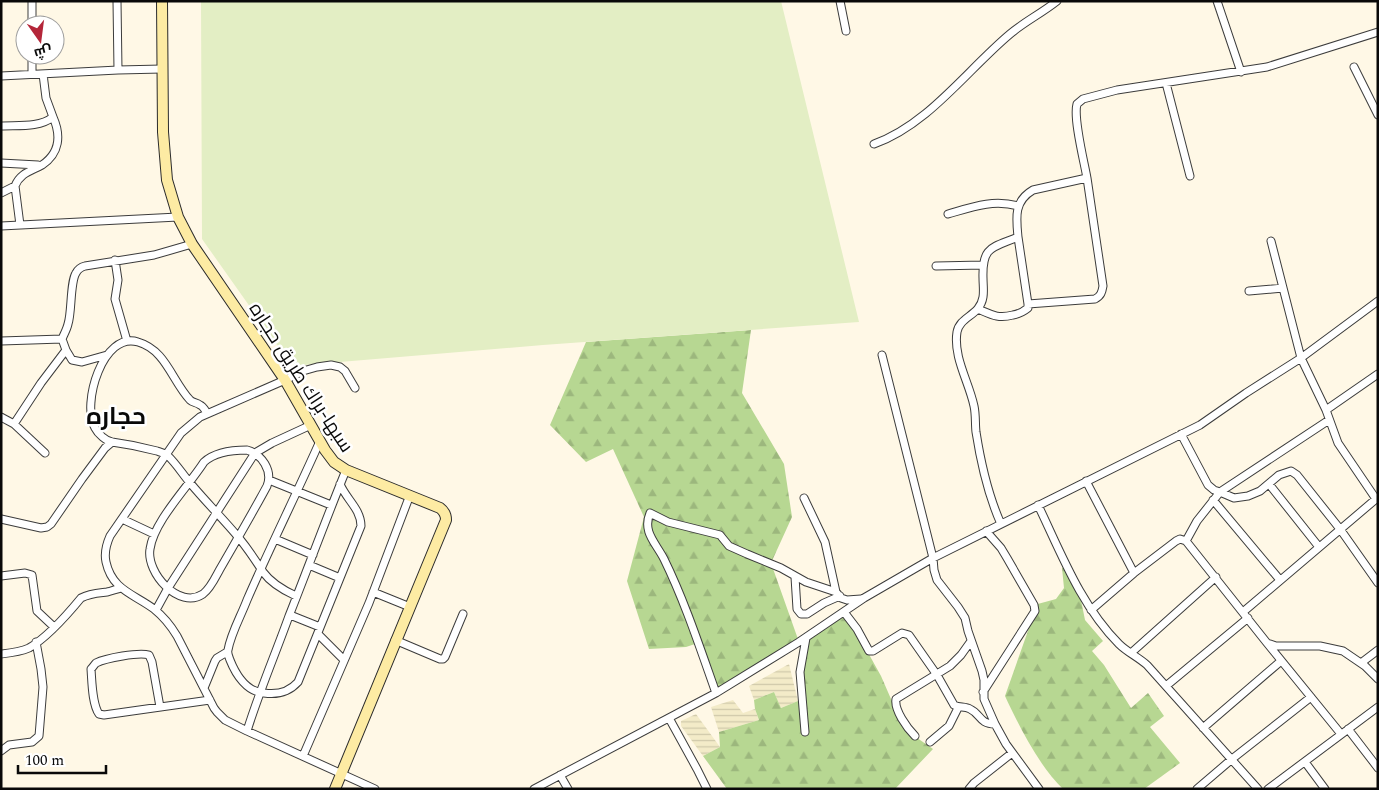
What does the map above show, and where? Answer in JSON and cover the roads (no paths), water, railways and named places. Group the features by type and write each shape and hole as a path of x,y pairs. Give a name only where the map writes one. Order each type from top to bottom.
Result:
{"main road":[{"name":"سبها-براك طريق حجاره","path":"162,1 165,159 168,180 178,217 192,244 285,380 334,462 346,470 442,509 445,514 446,520 335,789"}],"street":[{"path":"32,1 32,15"},
{"path":"117,1 118,70"},
{"path":"840,1 846,32"},
{"path":"874,144 898,132 935,106 1012,32 1057,1"},
{"path":"1217,1 1241,72"},
{"path":"1028,304 1095,299 1102,292 1103,286 1076,111 1077,104 1084,99 1098,94 1117,90 1267,68 1378,32"},
{"path":"32,65 32,74"},
{"path":"1354,67 1378,115"},
{"path":"1,76 162,69"},
{"path":"20,225 15,186 17,180 29,170 41,165 50,158 58,145 58,134 46,98 43,74"},
{"path":"1166,83 1190,176"},
{"path":"1,126 38,124 47,122 53,117"},
{"path":"1,163 41,165"},
{"path":"978,309 1002,318 1028,308 1017,224 1020,200 1033,190 1087,178"},
{"path":"1,193 15,186"},
{"path":"948,214 993,203 1006,203 1018,206"},
{"path":"1,226 178,217"},
{"path":"1002,524 987,484 976,430 974,408 957,346 958,328 962,322 974,314 983,297 983,265 988,251 1018,237"},
{"path":"1166,686 1245,615 1280,580 1377,500 1338,443 1326,410 1302,358 1271,240"},
{"path":"107,355 82,362 72,360 66,350 62,339 68,325 76,272 85,266 154,254 192,244"},
{"path":"115,260 118,274 115,303 127,340"},
{"path":"936,266 983,265"},
{"path":"1249,291 1283,288"},
{"path":"534,789 716,693 806,638 864,598 933,558 1200,425 1302,358 1378,301"},
{"path":"1,341 62,339"},
{"path":"207,413 200,405 190,400 166,364 155,352 140,342 127,340 115,346 107,355 95,382 91,400 94,427 102,436 112,442 166,454 238,538 265,574 277,586 296,596"},
{"path":"14,424 66,350"},
{"path":"882,355 933,558 936,577 964,616 982,671 984,701 994,724 1012,753 1039,789"},
{"path":"355,388 345,371 340,367 331,365 303,371 207,413 188,426 166,454 110,536 105,550 108,572 113,580 121,588 156,610 167,621 177,636 210,700 221,716 247,731 375,789"},
{"path":"1326,410 1378,374"},
{"path":"1,417 14,424 45,453"},
{"path":"1186,541 1197,521 1220,492 1330,420"},
{"path":"156,610 168,588 255,453 311,425"},
{"path":"1181,434 1208,485 1214,490 1234,498 1248,496 1260,491 1279,475 1291,472 1297,474 1340,529 1378,583"},
{"path":"204,688 216,659 227,652 261,567 298,492 320,441"},
{"path":"1,518 41,528 47,527 105,448 112,442"},
{"path":"240,450 255,453 265,464 269,480 238,538 208,589 203,594 189,598 178,594 168,588 156,574 150,561 150,550 154,534 204,462 213,456 240,450"},
{"path":"247,731 259,693 346,470"},
{"path":"269,480 331,505"},
{"path":"1086,481 1134,574"},
{"path":"227,652 233,667 242,681 259,693 281,693 292,687 300,679 361,524 357,510 343,492 340,484"},
{"path":"1269,484 1319,547"},
{"path":"303,756 373,592 410,495"},
{"path":"804,498 825,542 838,594"},
{"path":"1213,500 1280,580"},
{"path":"1038,506 1091,610 1118,643 1146,665 1166,686 1258,789"},
{"path":"716,693 677,586 651,538 646,522 650,513 668,522 720,535 729,546 776,566 795,577 838,594 844,599 864,598"},
{"path":"122,519 154,534"},
{"path":"983,692 1035,612 1034,605 1007,558 986,532"},
{"path":"275,539 313,555"},
{"path":"1091,610 1176,541 1180,539 1186,541 1341,734"},
{"path":"309,565 340,578"},
{"path":"1,576 32,575 37,611 54,627"},
{"path":"795,577 797,609 801,614 807,614 838,594"},
{"path":"1131,653 1216,577"},
{"path":"1,654 28,648 54,627 81,598 121,588"},
{"path":"373,592 410,607"},
{"path":"844,612 869,651 873,651 902,633 908,634 937,675 954,706 971,709 984,723 994,724"},
{"path":"395,640 443,659 463,614"},
{"path":"290,615 319,630 344,660"},
{"path":"805,732 800,672 806,638"},
{"path":"915,736 905,725 895,705 896,699 937,675 956,661 971,640"},
{"path":"1,751 9,745 32,742 39,736 43,687 36,642"},
{"path":"1267,643 1276,646 1320,646 1343,651 1378,678"},
{"path":"1361,663 1378,650"},
{"path":"160,707 149,655 144,653 123,656 95,664 91,669 94,701 99,714 104,715 210,700"},
{"path":"1204,728 1281,661"},
{"path":"1197,789 1311,697"},
{"path":"1268,789 1378,707"},
{"path":"930,742 949,726 958,708"},
{"path":"669,718 698,768 707,789"},
{"path":"1348,730 1378,768"},
{"path":"969,789 1012,753"},
{"path":"1305,762 1324,788"},
{"path":"560,775 568,789"}],"district":[{"name":"حجاره","path":"116,416"}]}
